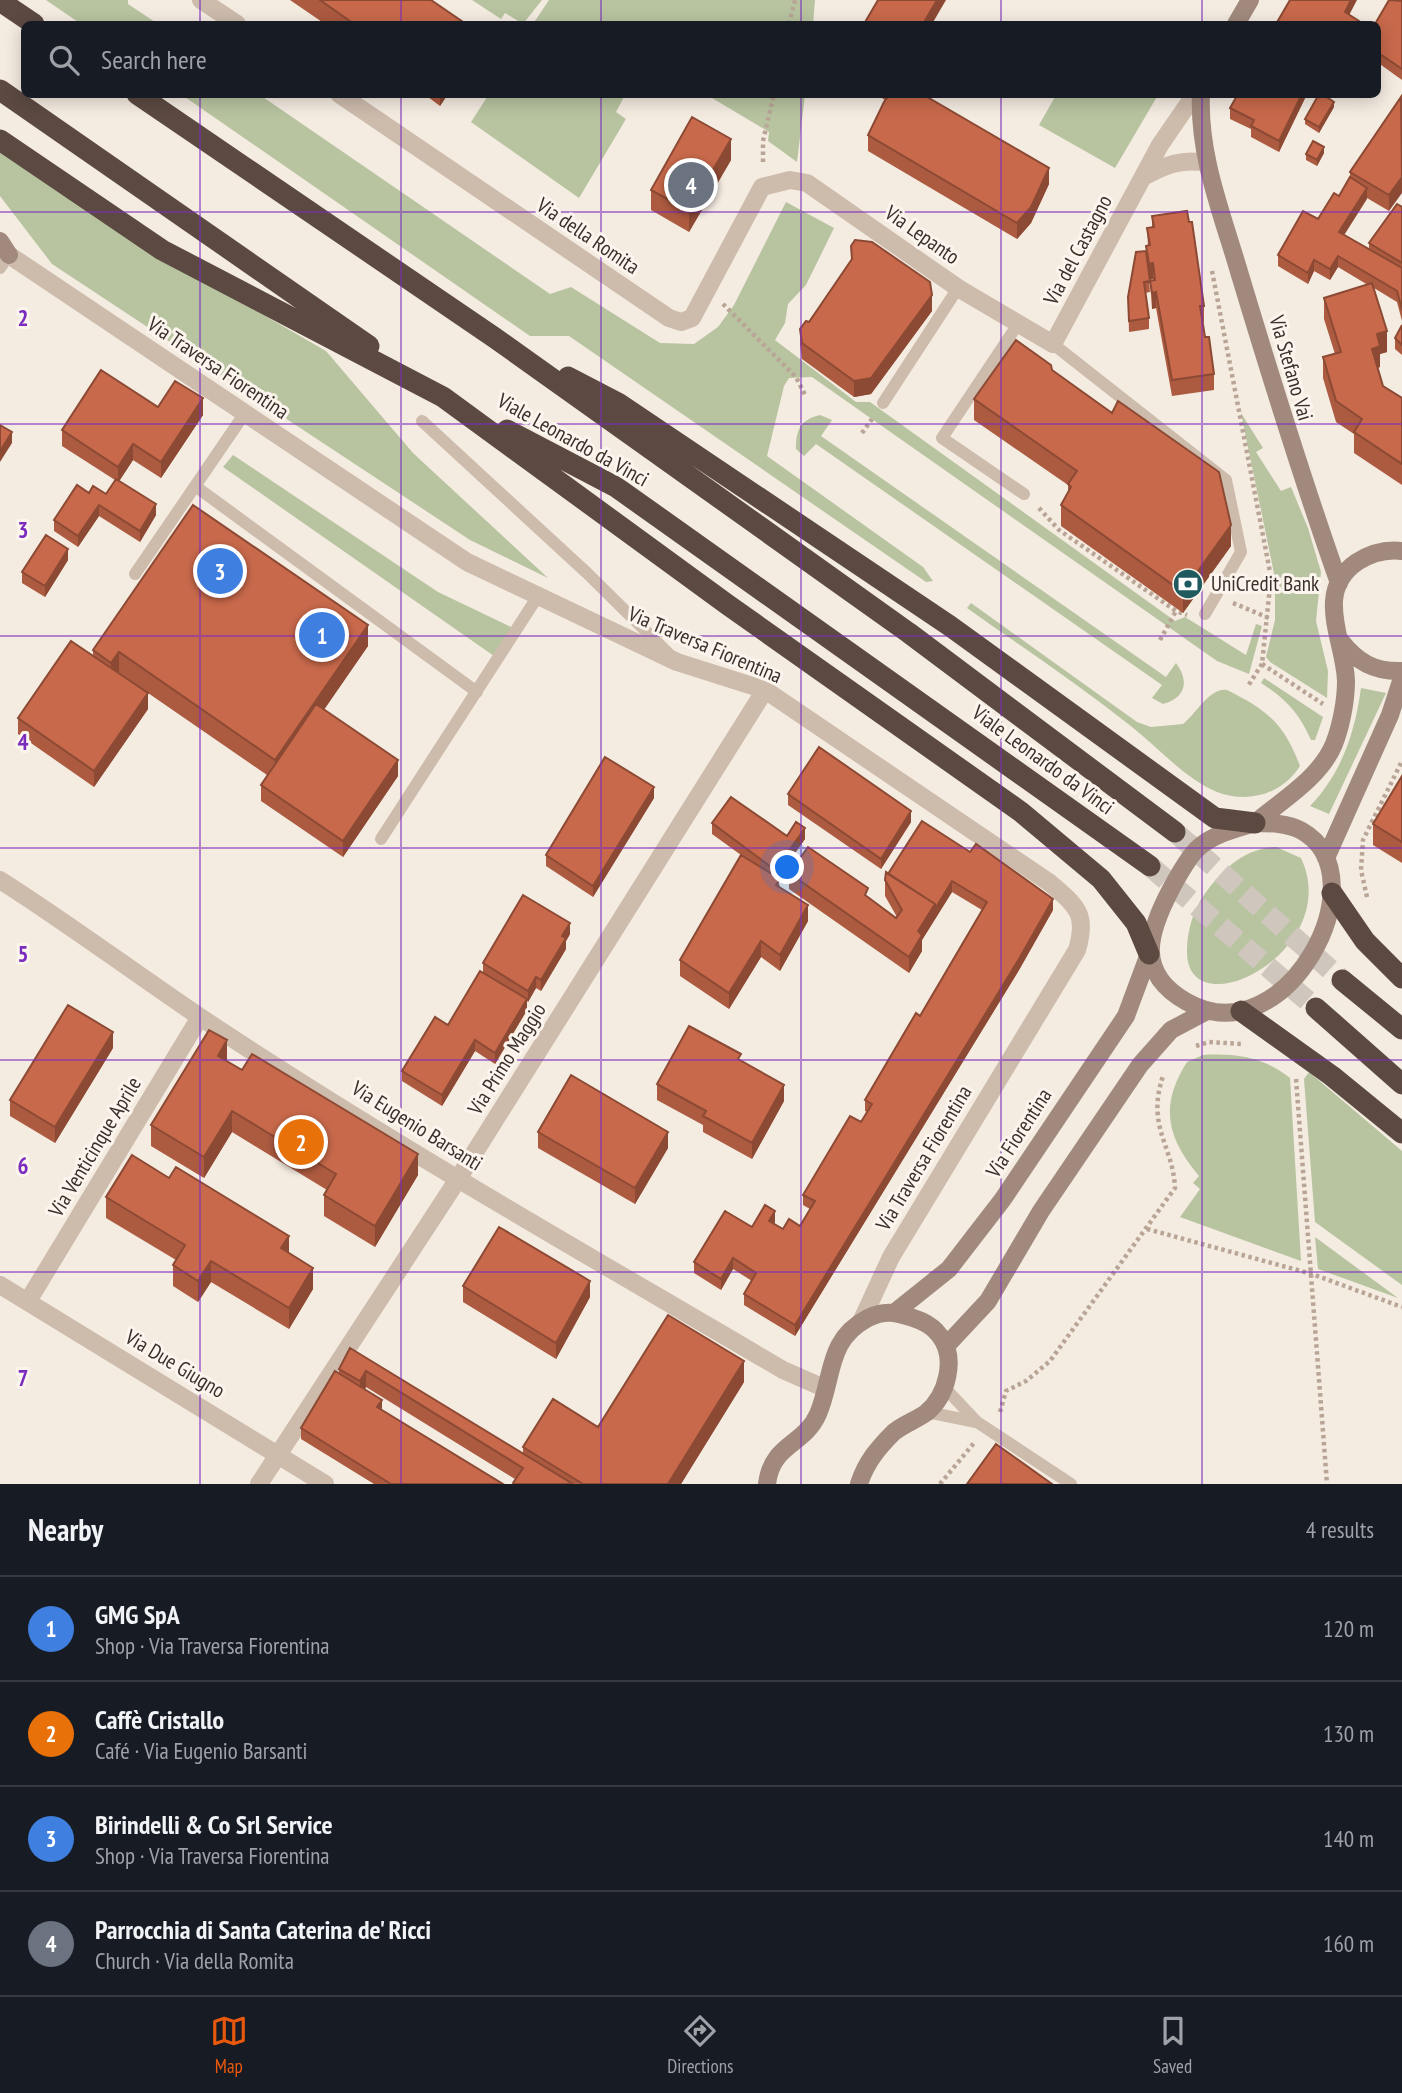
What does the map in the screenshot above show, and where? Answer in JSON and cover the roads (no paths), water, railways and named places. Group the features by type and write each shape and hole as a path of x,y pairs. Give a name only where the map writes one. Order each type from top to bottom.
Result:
{"highway":[{"path":"0,1 30,21"},
{"name":"Viale Leonardo da Vinci","path":"0,90 443,397 616,487 1150,866"},
{"name":"Viale Leonardo da Vinci","path":"143,98 495,338 909,633 1175,832"},
{"path":"0,140 162,250 443,397 717,597 1021,812 1101,879 1136,923 1149,954"},
{"path":"495,338 629,411 950,626 1215,818 1255,822"},
{"path":"1332,893 1365,941 1402,978"},
{"path":"1342,980 1402,1029"},
{"path":"1316,1008 1402,1084"},
{"path":"1241,1011 1402,1133"}],"street":[{"path":"201,0 232,21"},
{"path":"1238,21 1250,0"},
{"name":"Via della Romita","path":"345,98 669,318 681,322 692,318 762,187"},
{"name":"Via del Castagno","path":"1053,344 1160,145 1192,98"},
{"path":"1143,177 1162,166 1187,159 1208,163 1200,121 1201,98"},
{"name":"Via Stefano Vai","path":"1208,163 1290,445 1339,583"},
{"name":"Via Lepanto","path":"762,187 790,180 807,183 958,288 1053,344"},
{"name":"Via Traversa Fiorentina","path":"3,255 467,562 677,662 765,690 1050,883 1077,907 1084,928 1077,950 891,1257 861,1322"},
{"path":"1205,1012 1170,992 1157,975 1149,954 1158,912 1198,849 1221,833 1255,822 1315,773 1333,746 1343,711 1346,681 1340,640 1333,621 1333,602 1339,583 1351,566 1369,554 1389,549 1402,551"},
{"path":"1340,640 1352,655 1367,666 1385,671 1402,671"},
{"path":"1326,858 1390,715 1402,678"},
{"name":"Via Primo Maggio","path":"259,1484 458,1179 765,690"},
{"path":"946,1346 988,1301 1041,1211 1140,1065 1171,1030 1205,1012 1241,1011 1274,998 1310,959 1329,917 1332,893 1326,858 1302,831 1278,824 1255,822"},
{"name":"Via Eugenio Barsanti","path":"0,880 60,918 200,1017 458,1179 783,1370 824,1388"},
{"name":"Via Fiorentina","path":"861,1322 879,1313 894,1313 949,1269 1003,1199 1126,1016 1149,954"},
{"name":"Via Venticinque Aprile","path":"28,1301 200,1017"},
{"name":"Via Due Giugno","path":"0,1285 325,1484"},
{"path":"859,1484 868,1460 897,1430 927,1412 945,1388 949,1366 946,1346 939,1334 922,1321 894,1313"},
{"path":"766,1484 774,1457 803,1435 818,1414 824,1388 847,1332 861,1322"}],"lane":[{"path":"883,403 958,288"},
{"path":"1018,324 942,438 1024,494"},
{"path":"1053,344 1226,480 1241,552 1205,614"},
{"path":"135,574 245,413"},
{"path":"422,421 587,573 677,662"},
{"path":"195,486 477,692"},
{"path":"381,839 538,596"},
{"path":"945,1388 977,1422 1071,1484"},
{"path":"927,1412 977,1422"}],"tunnel":[{"path":"1175,832 1342,980"},
{"path":"1150,866 1316,1008"}],"place":[{"name":"Parrocchia di Santa Caterina de' Ricci","path":"691,185"},
{"name":"Birindelli & Co Srl Service","path":"220,571"},
{"name":"UniCredit Bank","path":"1188,584"},
{"name":"GMG SpA","path":"322,635"},
{"name":"Caffè Cristallo","path":"301,1142"}]}
